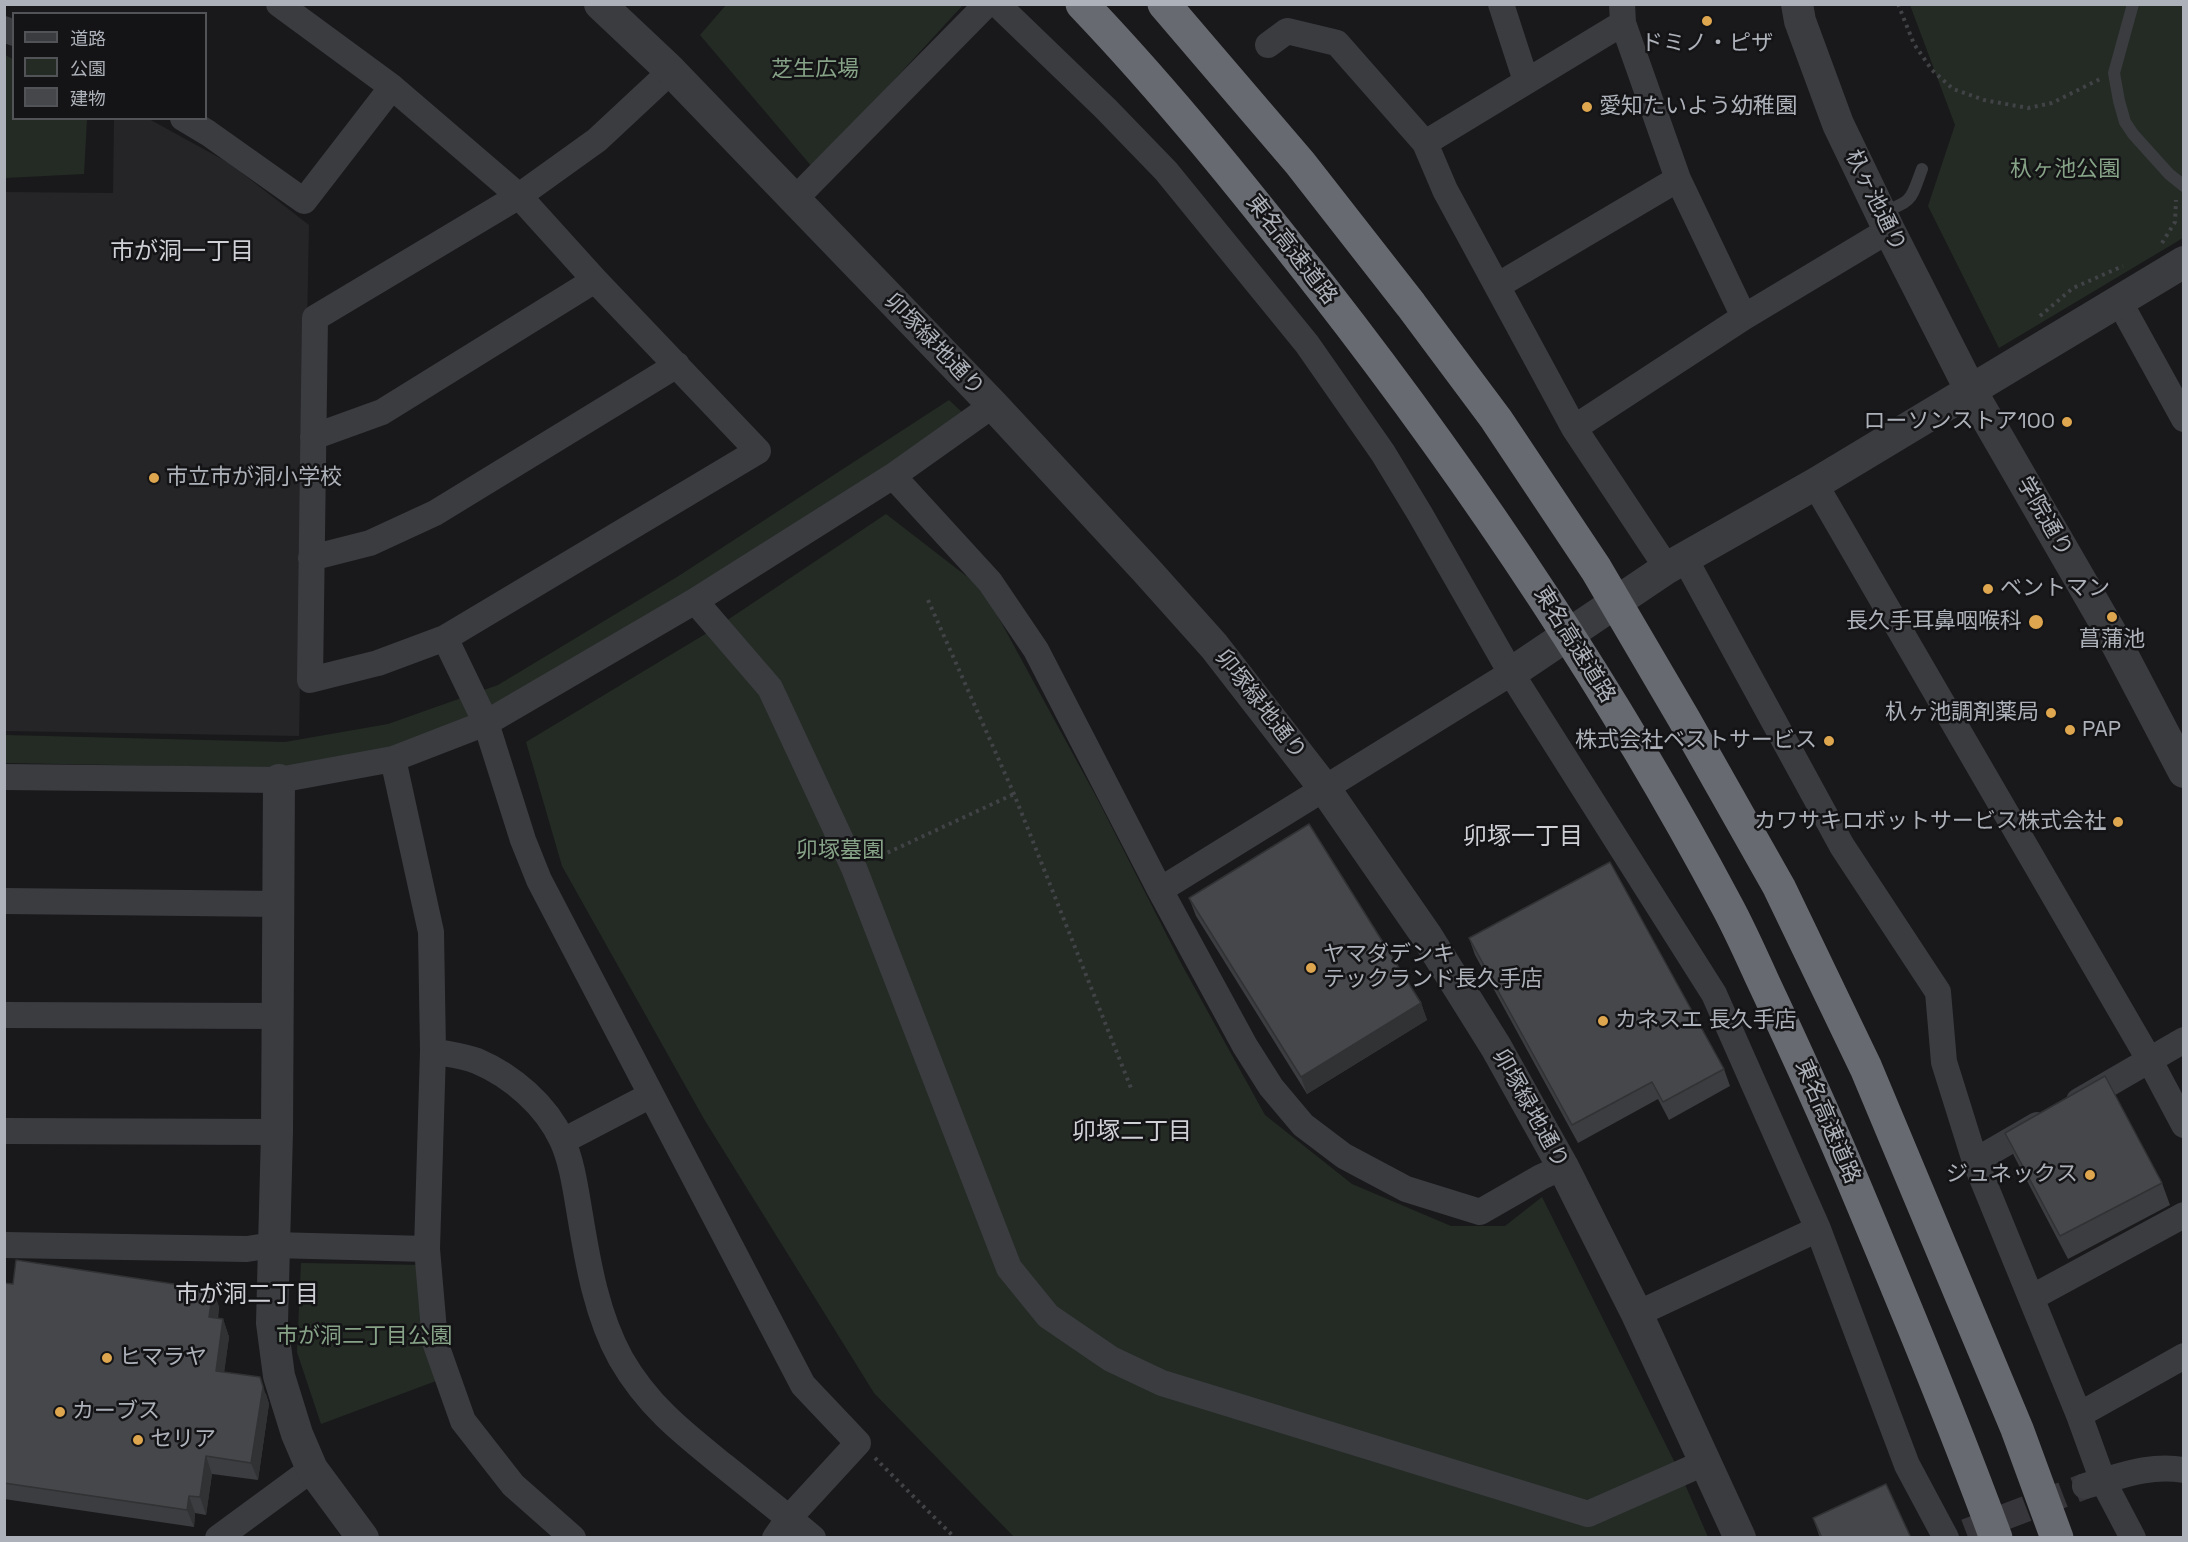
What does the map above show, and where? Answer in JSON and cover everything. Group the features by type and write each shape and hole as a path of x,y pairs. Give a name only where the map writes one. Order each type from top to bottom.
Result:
{"highway":[{"name":"東名高速道路","path":"1082,4 1116,40 1262,211 1363,341 1446,454 1538,587 1636,743 1729,909 1808,1076 1961,1444 1963,1536"},
{"path":"1164,4 1300,163 1411,305 1496,420 1596,569 1684,719 1779,887 1866,1068 2017,1429 2057,1538"}],"street":[{"path":"279,4 392,87 519,196 595,280 758,451 445,639 378,663 310,680 315,318 519,196 597,140 671,71"},
{"name":"卯塚緑地通り","path":"600,4 671,71 993,405 1214,646 1325,789 1426,935 1496,1047 1563,1167 1637,1314 1740,1538"},
{"path":"794,200 987,4"},
{"path":"997,4 1166,171 1307,344 1383,453 1511,673 1714,994 1818,1229 1907,1465 1963,1536"},
{"path":"1501,4 1526,81"},
{"name":"杁ヶ池通り","path":"1797,4 1800,21 1838,124 1971,390"},
{"path":"1425,143 1526,81 1623,14 1678,179 1744,317"},
{"path":"1268,45 1287,30 1337,43 1425,143 1445,190 1574,428 1676,563 1842,846 1938,992 1944,1062 1975,1161 2079,1415 2094,1484 2133,1538"},
{"path":"186,120 304,201 392,87"},
{"path":"1497,286 1678,179"},
{"path":"1574,428 1885,222"},
{"path":"1160,890 1511,673 1676,563 1815,484 2119,301 2170,255"},
{"path":"313,437 382,412 595,280"},
{"path":"2119,301 2184,419"},
{"path":"311,558 370,543 435,513 677,365"},
{"name":"学院通り","path":"1971,390 2111,633 2184,772"},
{"path":"4,777 279,780 393,759 486,723 695,601 893,476 993,405"},
{"path":"893,476 990,582 1036,650 1160,890 1245,1046 1271,1087 1303,1125 1344,1156 1406,1189 1480,1212 1563,1167"},
{"path":"1815,484 2150,1061 2184,1125"},
{"path":"695,601 770,688 854,868 1009,1268 1048,1317 1111,1359 1162,1383 1588,1514 1706,1462"},
{"path":"445,639 486,723 539,880 803,1385 858,1443 782,1528"},
{"path":"393,759 431,932 433,1051 427,1249 435,1342 463,1421 513,1485 573,1538"},
{"path":"279,780 280,904 272,1323 279,1376 297,1434 312,1469 363,1538"},
{"path":"4,902 280,904"},
{"path":"4,1015 277,1016"},
{"path":"1975,1161 2184,1040"},
{"path":"433,1051 476,1061 500,1073 529,1095 546,1114 563,1141 575,1186 595,1291 603,1318 621,1358 646,1396 669,1421 782,1528 813,1538"},
{"path":"563,1141 651,1095"},
{"path":"4,1131 277,1132"},
{"path":"2031,1299 2184,1215"},
{"path":"1637,1314 1818,1229"},
{"path":"4,1245 247,1249 273,1245 427,1249"},
{"path":"2079,1415 2184,1356"},
{"path":"2094,1484 2147,1468 2184,1470"},
{"path":"218,1538 312,1469"}],"lane":[{"path":"2133,4 2115,73 2119,101 2125,122 2133,134 2181,184"},
{"path":"1885,222 1911,198 1922,169"}],"path":[{"path":"1898,4 1914,44 1932,70 1953,89 1984,100 2028,108 2052,103 2096,80 2115,73"},
{"path":"2170,255 2164,242 2175,222 2181,184"},
{"path":"2037,319 2073,288 2131,262"},
{"path":"928,600 1014,794 1131,1088"},
{"path":"854,868 1014,794"},
{"path":"858,1443 955,1538"}],"shaded area":[{"name":"市立市が洞小学校","path":"114,120 151,120 229,163 309,225 299,736 5,731 5,192 113,193"}],"green space":[{"name":"芝生広場","path":"726,5 963,5 813,168 700,35"},
{"name":"杁ヶ池公園","path":"1910,5 2183,5 2183,238 1999,348 1928,206 1955,125"},
{"path":"5,55 12,58 12,120 87,120 84,174 5,178"},
{"path":"949,400 965,415 886,467 504,707 393,750 282,768 5,763 5,735 285,742 388,724 498,685 677,577"},
{"name":"卯塚墓園","path":"886,514 983,589 1098,800 1182,965 1265,1115 1352,1184 1451,1226 1505,1226 1542,1197 1680,1473 1708,1537 1014,1537 874,1393 704,1119 562,866 526,742 717,627"},
{"name":"市が洞二丁目公園","path":"301,1263 425,1265 444,1378 321,1424 297,1352"}],"building":[{"name":"ヤマダデンキ テックランド長久手店","path":"1309,824 1421,1003 1301,1077 1189,898"},
{"name":"カネスエ 長久手店","path":"1610,862 1724,1069 1663,1102 1652,1082 1572,1125 1469,938"},
{"path":"2105,1076 2162,1183 2060,1236 2005,1133"},
{"path":"16,1260 213,1290 209,1317 223,1319 216,1371 260,1377 263,1387 251,1463 206,1456 200,1497 189,1496 187,1510 4,1483 4,1283 13,1284"},
{"path":"1886,1484 1911,1538 1822,1538 1813,1518"}],"tunnel":[{"path":"1966,1532 2085,1486"}],"place":[{"name":"ドミノ・ピザ","path":"1707,21"},
{"name":"愛知たいよう幼稚園","path":"1587,107"},
{"name":"ローソンストア100","path":"2067,422"},
{"name":"市立市が洞小学校","path":"154,478"},
{"name":"ベントマン","path":"1988,589"},
{"name":"菖蒲池","path":"2112,617"},
{"name":"長久手耳鼻咽喉科","path":"2036,622"},
{"name":"杁ヶ池調剤薬局","path":"2051,713"},
{"name":"PAP","path":"2070,730"},
{"name":"株式会社ベストサービス","path":"1829,741"},
{"name":"カワサキロボットサービス株式会社","path":"2118,822"},
{"name":"ヤマダデンキ テックランド長久手店","path":"1311,968"},
{"name":"カネスエ 長久手店","path":"1603,1021"},
{"name":"ジュネックス","path":"2090,1175"},
{"name":"ヒマラヤ","path":"107,1358"},
{"name":"カーブス","path":"60,1412"},
{"name":"セリア","path":"138,1440"}],"district":[{"name":"市が洞一丁目","path":"182,252"},
{"name":"卯塚一丁目","path":"1523,837"},
{"name":"卯塚二丁目","path":"1132,1132"},
{"name":"市が洞二丁目","path":"247,1295"}]}
